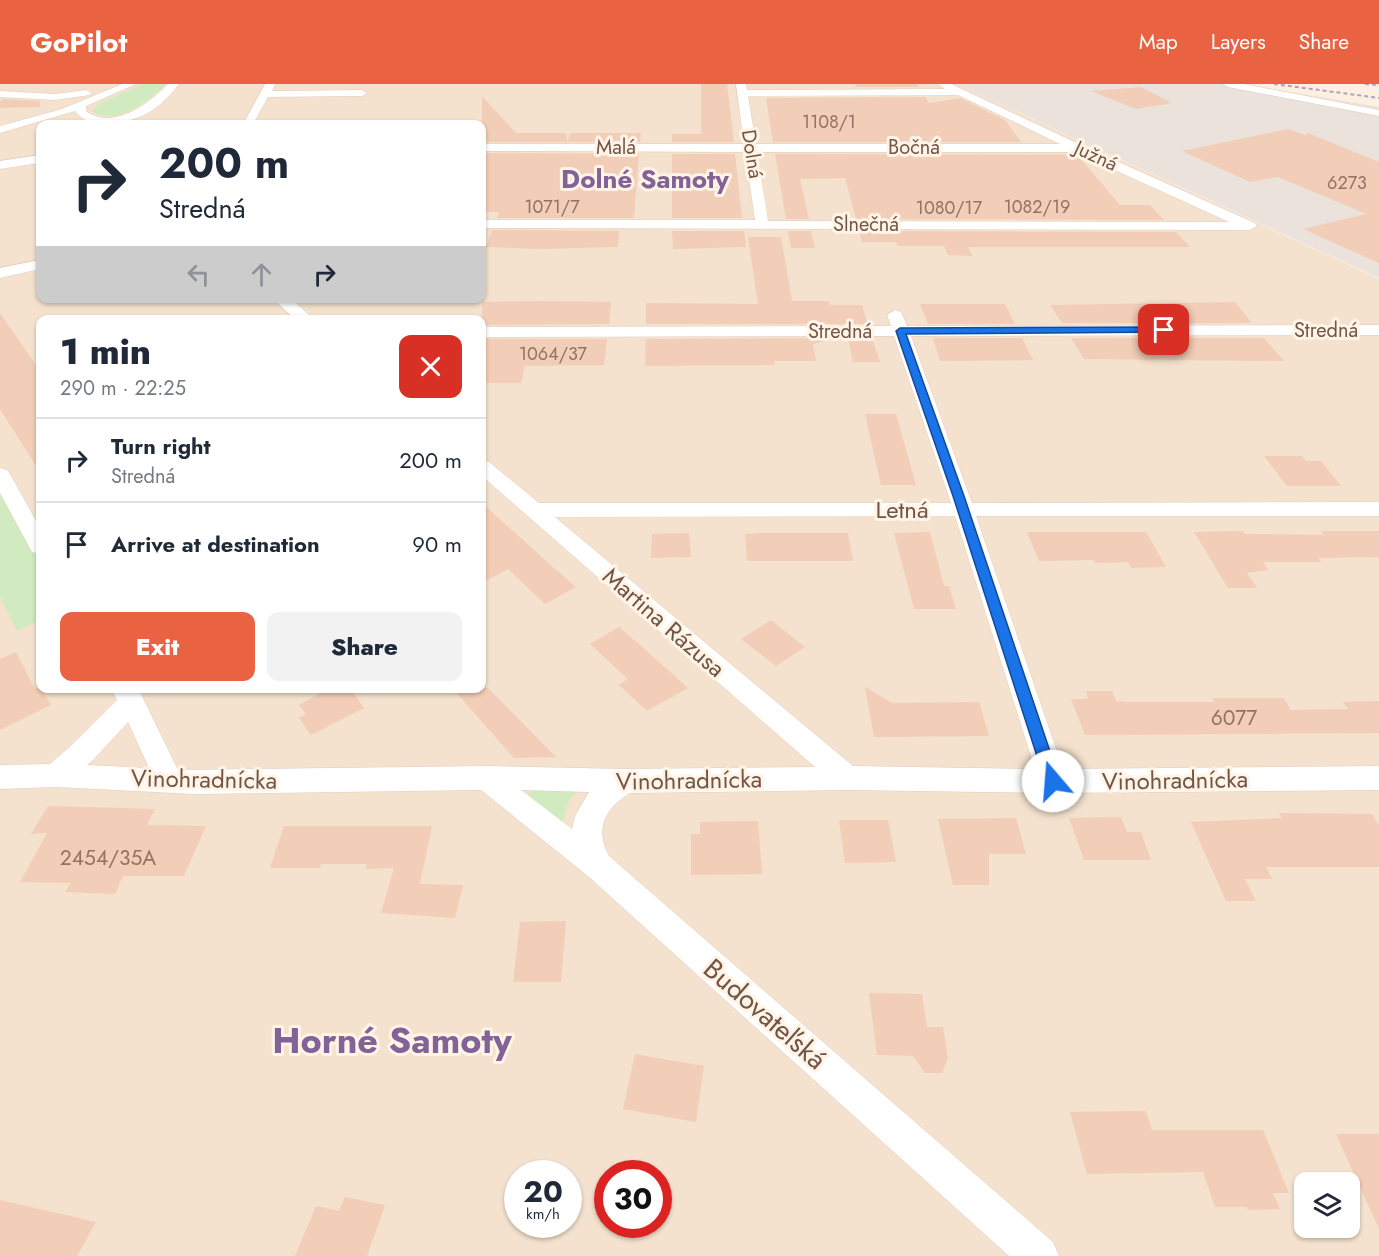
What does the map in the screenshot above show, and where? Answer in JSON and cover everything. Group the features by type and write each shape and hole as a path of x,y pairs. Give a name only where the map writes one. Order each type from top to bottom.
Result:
{"street":[{"path":"0,123 108,84"},
{"path":"0,130 81,106 131,84"},
{"path":"101,120 143,111 174,84"},
{"name":"Južná","path":"943,84 1077,148 1250,226"},
{"path":"1228,84 1379,113"},
{"path":"741,88 958,92"},
{"name":"Dolná","path":"741,88 762,224"},
{"path":"250,120 268,89 362,93"},
{"path":"0,94 64,96 92,91"},
{"path":"81,106 80,112 86,117 108,119"},
{"path":"0,130 36,127"},
{"name":"Malá","path":"486,148 750,147"},
{"name":"Bočná","path":"750,147 1077,148"},
{"path":"0,165 36,160"},
{"name":"Slnečná","path":"486,224 1250,226"},
{"path":"0,273 36,266"},
{"path":"286,303 301,315"},
{"path":"897,322 1053,781"},
{"name":"Stredná","path":"486,332 897,322 1379,330"},
{"name":"Martina Rázusa","path":"486,470 847,778"},
{"path":"0,474 36,540"},
{"name":"Letná","path":"532,510 1379,509"},
{"path":"56,775 83,753 128,695 169,780"},
{"name":"Vinohradnícka","path":"0,777 56,775 169,780 458,780 487,778 625,781 847,778 1053,781 1379,778"},
{"name":"Budovateľská","path":"487,778 504,794 600,867 1039,1256"},
{"path":"600,867 590,852 586,835 588,819 596,803 609,790 625,781"}],"shaded area":[{"path":"0,84 957,84 1379,279 1379,1256 0,1256"},
{"path":"957,84 1244,84 1379,107 1379,278"}],"green space":[{"path":"142,84 166,84 132,110 111,116 92,111 98,104"},
{"path":"0,490 36,554 36,622 17,631 0,597"},
{"path":"532,791 576,792 569,800 563,821 560,822 528,794"}],"building":[{"path":"701,84 727,84 734,142 672,142 672,134 701,134"},
{"path":"855,84 917,84 919,87 856,87"},
{"path":"1141,87 1172,103 1136,109 1091,91"},
{"path":"482,96 516,133 566,133 567,142 486,142 486,120 482,120"},
{"path":"925,97 929,103 960,98 1005,120 1021,142 773,142 766,98"},
{"path":"3,99 40,101 40,107 0,108 0,102"},
{"path":"1288,129 1305,135 1308,133 1379,162 1379,263 1303,229 1366,214 1278,177 1250,182 1182,151"},
{"path":"571,133 641,133 640,142 567,142"},
{"path":"486,153 639,154 634,218 497,218 499,212 486,212"},
{"path":"672,154 735,154 742,218 672,218"},
{"path":"775,154 1073,155 1075,158 1080,158 1120,205 1150,205 1164,220 856,219 845,178 800,179 809,219 786,219"},
{"path":"492,230 633,231 619,231 618,247 540,249 486,247"},
{"path":"672,231 744,231 746,247 673,249"},
{"path":"788,231 811,231 815,248 791,248"},
{"path":"859,231 1176,232 1190,247 968,247 973,256 948,255 944,246 898,246 896,242 862,242"},
{"path":"748,237 781,237 792,301 829,301 830,305 862,305 868,324 646,324 646,303 758,304"},
{"path":"486,302 611,302 609,324 486,325 486,315 482,315 482,303"},
{"path":"1235,302 1252,323 1062,323 1050,305"},
{"path":"920,304 1005,304 1015,324 928,324"},
{"path":"0,313 36,365 36,466 0,409"},
{"path":"838,338 813,344 816,361 774,361 775,365 645,366 646,339"},
{"path":"848,338 872,338 880,362 853,362"},
{"path":"933,338 1022,338 1033,360 940,361"},
{"path":"1071,338 1264,338 1284,361 1084,359"},
{"path":"486,339 607,339 604,365 525,366 521,383 486,383"},
{"path":"865,414 896,414 916,485 881,485"},
{"path":"1264,456 1302,456 1306,461 1321,461 1341,486 1287,486"},
{"path":"486,507 576,587 545,604 508,569 486,581"},
{"path":"1243,531 1244,534 1324,535 1321,531 1379,531 1379,557 1318,558 1321,562 1263,562 1268,570 1247,573 1257,588 1228,588 1194,532"},
{"path":"930,532 944,586 949,586 956,609 914,609 894,533"},
{"path":"1027,532 1146,532 1166,567 1131,568 1128,562 1095,563 1094,560 1039,561"},
{"path":"689,533 691,557 651,558 652,534"},
{"path":"848,533 853,561 747,561 745,534"},
{"path":"771,620 805,647 776,666 741,639"},
{"path":"619,627 688,688 647,711 619,685 628,679 590,644"},
{"path":"16,652 36,688 36,693 44,693 51,705 0,730 0,659"},
{"path":"865,687 892,703 979,702 989,736 874,737"},
{"path":"486,688 488,688 556,757 514,758 456,693 486,693"},
{"path":"1086,691 1112,691 1116,701 1127,702 1214,702 1212,698 1284,698 1291,710 1348,709 1343,702 1379,701 1379,733 1085,735 1071,699 1088,699"},
{"path":"320,693 354,693 364,708 311,735 299,718 306,714 299,705"},
{"path":"48,806 155,809 147,825 206,826 184,876 123,876 115,894 65,892 71,883 20,882 47,833 31,834"},
{"path":"1279,813 1372,814 1379,826 1379,867 1266,867 1272,879 1245,879 1256,901 1226,901 1191,822 1282,818"},
{"path":"1121,817 1127,832 1141,832 1151,860 1084,860 1069,818"},
{"path":"1016,818 1026,854 989,854 989,885 953,885 938,819"},
{"path":"839,820 888,820 896,862 845,863"},
{"path":"758,821 762,874 691,875 691,834 700,834 700,822"},
{"path":"284,826 432,826 420,884 463,885 455,918 381,913 394,868 365,869 367,864 321,864 320,868 270,868"},
{"path":"566,921 561,982 513,982 520,922"},
{"path":"869,993 922,994 927,1027 943,1027 948,1058 942,1073 925,1073 913,1056 877,1055"},
{"path":"635,1054 704,1066 696,1122 623,1109"},
{"path":"1146,1111 1152,1130 1263,1130 1289,1193 1273,1193 1280,1209 1248,1210 1247,1207 1215,1207 1203,1172 1087,1174 1070,1112"},
{"path":"1336,1134 1379,1134 1379,1229 1360,1187 1360,1172 1353,1172"},
{"path":"345,1197 385,1205 367,1256 295,1256 316,1206 339,1211"},
{"path":"0,1200 96,1222 77,1256 0,1256"}],"railway":[{"path":"1274,84 1379,98"},
{"path":"1365,84 1379,85"}],"district":[{"name":"Dolné Samoty","path":"645,179"},
{"name":"Horné Samoty","path":"392,1040"}],"route":[{"path":"1053,781 959,496 900,331 1164,330"}]}
